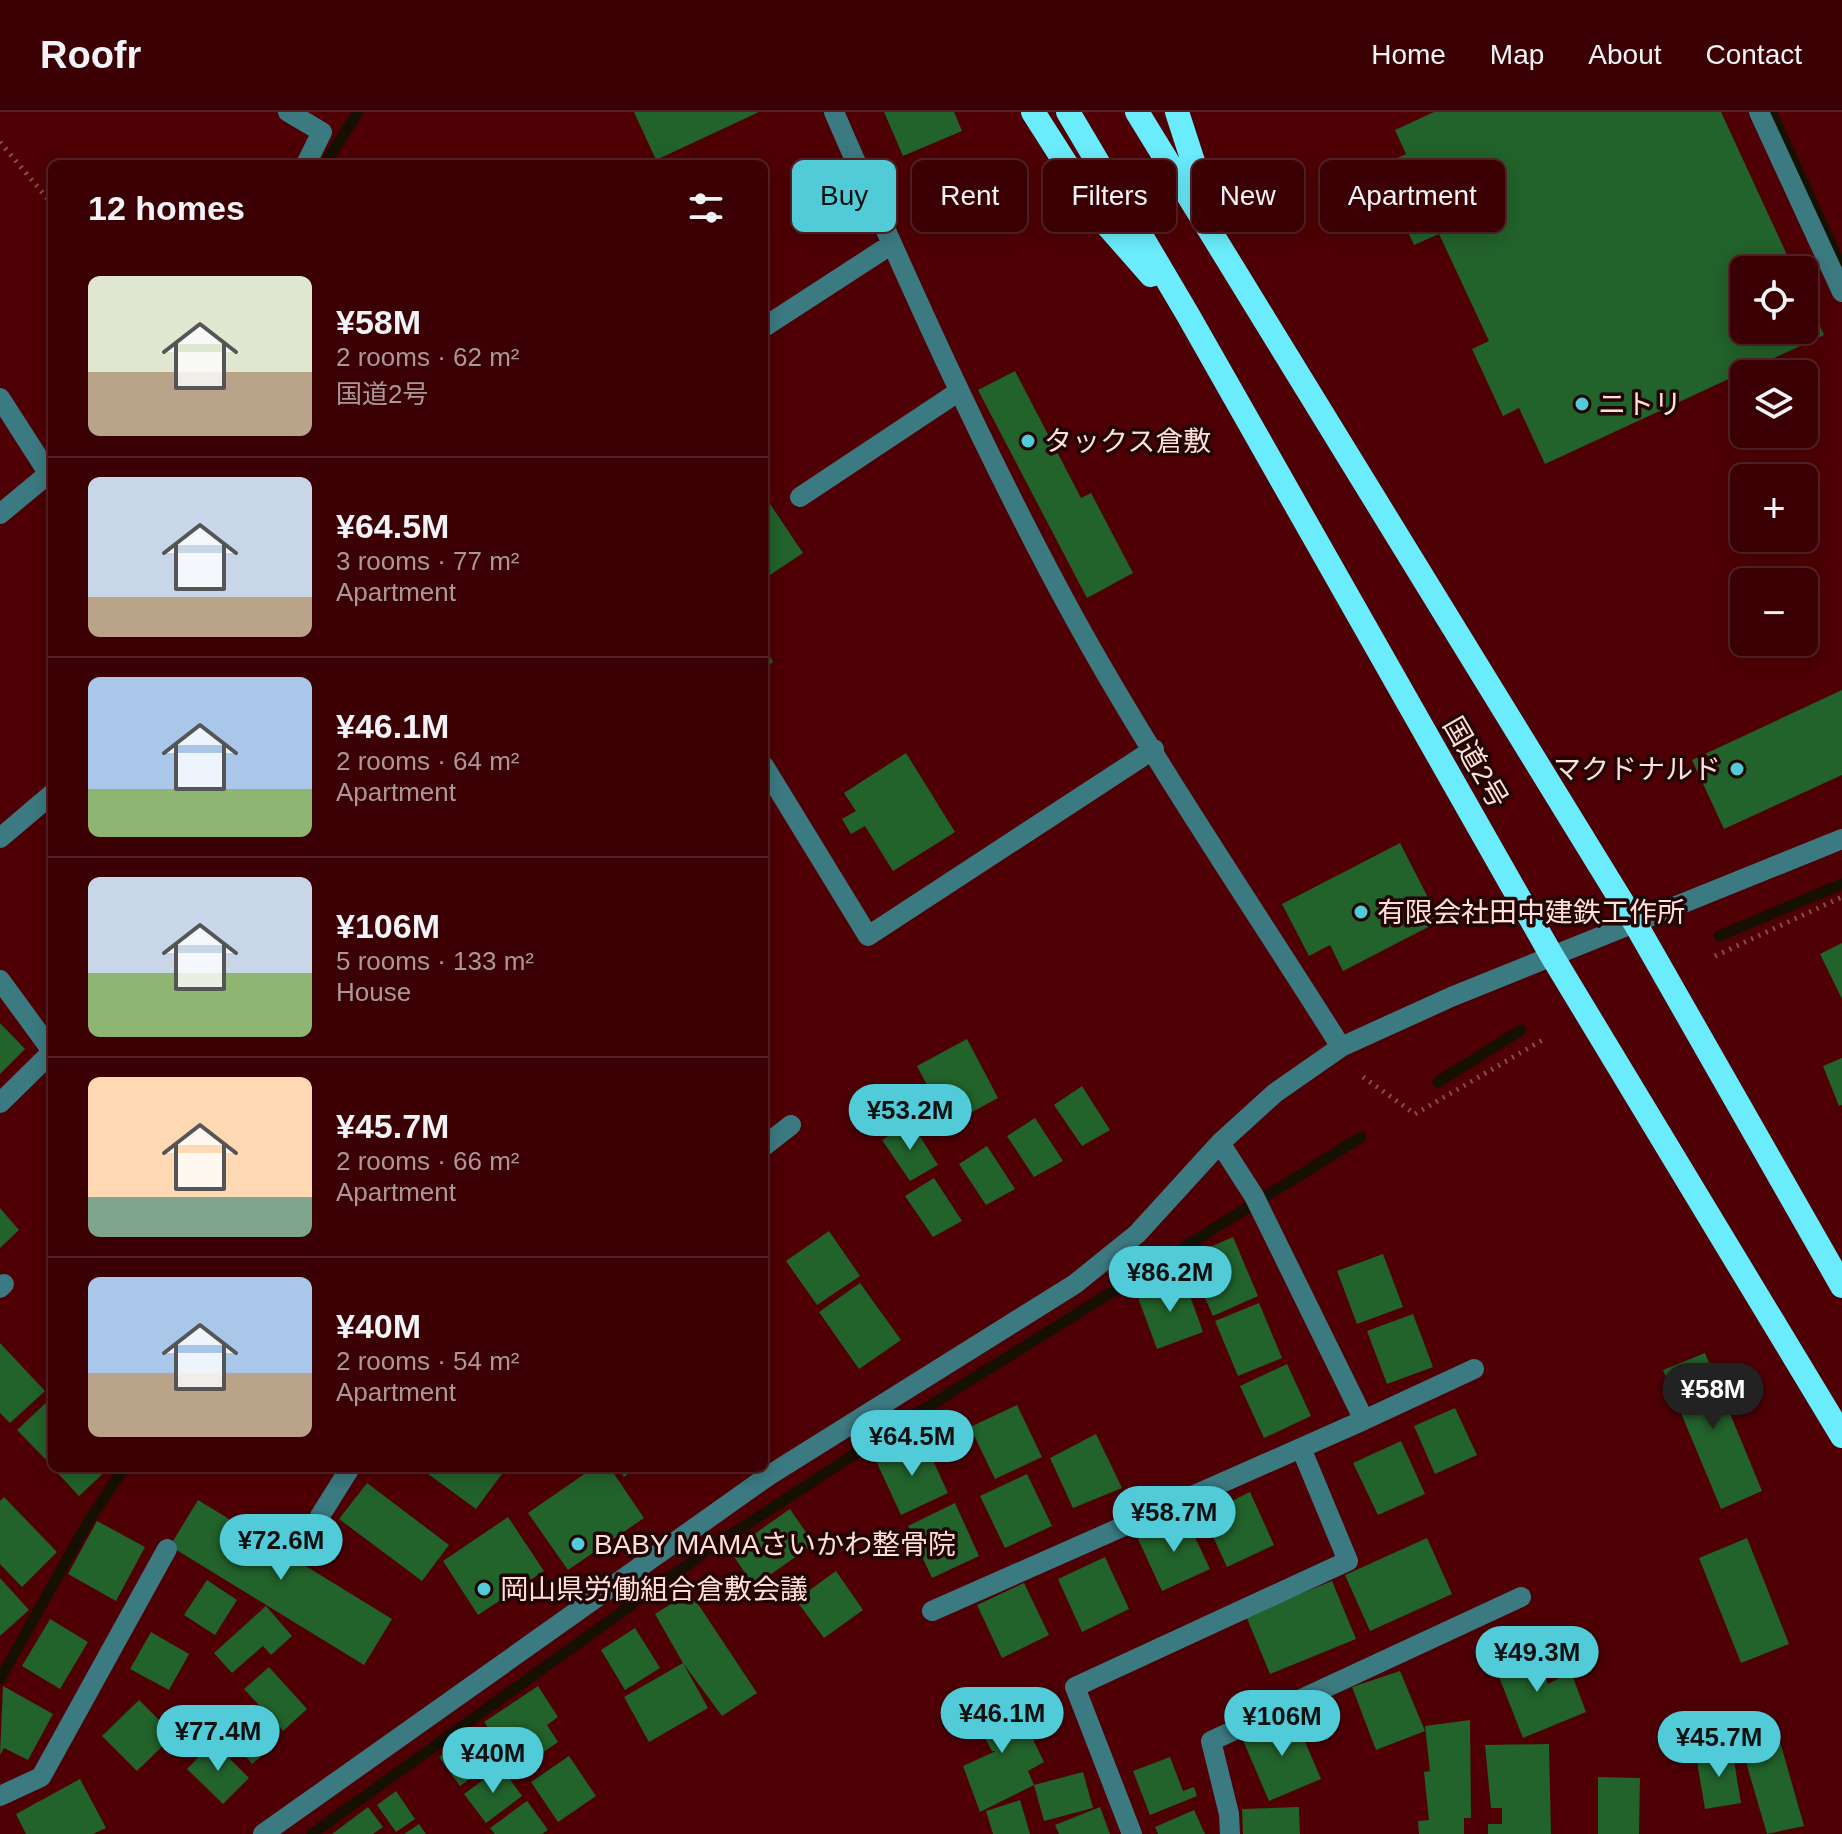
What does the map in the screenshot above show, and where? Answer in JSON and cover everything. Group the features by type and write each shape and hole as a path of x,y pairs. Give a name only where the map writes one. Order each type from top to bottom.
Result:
{"highway":[{"path":"1033,112 1100,217 1188,315"},
{"name":"国道2号","path":"1068,112 1188,315 1552,956 1842,1436"},
{"name":"国道2号","path":"1137,112 1635,923 1842,1286"},
{"path":"1177,112 1186,130 1222,255"}],"street":[{"path":"288,112 322,132 308,160"},
{"path":"834,112 958,392 1071,611 1341,1047"},
{"path":"1759,112 1842,292"},
{"path":"768,324 892,244"},
{"path":"800,497 958,392"},
{"path":"0,398 48,470"},
{"path":"0,514 48,476"},
{"path":"768,773 868,936 1154,749"},
{"path":"0,838 48,797"},
{"path":"768,1470 1075,1284 1137,1234 1220,1143 1275,1093 1341,1047 1552,956 1842,839"},
{"path":"0,980 48,1046"},
{"path":"0,1103 48,1056"},
{"path":"768,1143 791,1125"},
{"path":"1220,1143 1258,1205 1364,1420"},
{"path":"932,1611 1474,1369"},
{"path":"1132,1834 1075,1687 1348,1561 1301,1448"},
{"path":"320,1516 348,1472"},
{"path":"263,1834 764,1472"},
{"path":"0,1796 41,1777 167,1549"},
{"path":"1230,1834 1229,1814 1211,1741 1521,1597"}],"path":[{"path":"0,142 48,199"},
{"path":"1715,956 1842,897"},
{"path":"1363,1077 1415,1114 1546,1038"}],"building":[{"path":"634,112 759,112 656,160"},
{"path":"884,112 954,112 962,131 903,156"},
{"path":"1434,112 1721,112 1788,256 1730,256 1730,344 1805,344 1770,360 1730,360 1730,378 1545,464 1519,408 1503,416 1472,349 1489,341 1439,234 1414,245 1408,232 1505,232 1505,160 1393,160 1406,154 1395,130"},
{"path":"1818,322 1824,335 1818,338"},
{"name":"タックス倉敷","path":"1015,371 1081,498 1091,493 1133,573 1087,598 978,390"},
{"path":"768,501 803,553 768,576"},
{"path":"1842,690 1842,775 1724,829 1692,760"},
{"path":"906,753 955,832 893,871 865,826 851,834 842,819 856,811 844,793"},
{"name":"有限会社田中建鉄工作所","path":"1400,843 1440,921 1343,971 1330,945 1309,956 1282,904"},
{"path":"1842,943 1842,999 1820,954"},
{"path":"0,1023 25,1049 0,1074"},
{"path":"967,1039 998,1098 948,1125 917,1066"},
{"path":"1842,1058 1842,1105 1839,1106 1823,1066"},
{"path":"1082,1086 1110,1130 1082,1146 1054,1105"},
{"path":"1035,1118 1063,1161 1034,1177 1007,1136"},
{"path":"911,1122 938,1165 910,1181 882,1140"},
{"path":"987,1146 1015,1189 986,1205 959,1164"},
{"path":"934,1178 962,1221 933,1237 905,1196"},
{"path":"0,1208 19,1230 0,1248"},
{"path":"829,1231 860,1276 817,1305 786,1261"},
{"path":"1233,1237 1258,1296 1213,1316 1187,1257"},
{"path":"1383,1254 1403,1307 1357,1324 1337,1271"},
{"path":"1184,1279 1203,1332 1157,1349 1137,1295"},
{"path":"860,1283 901,1340 859,1369 819,1312"},
{"path":"1259,1303 1282,1358 1238,1376 1215,1321"},
{"path":"1413,1314 1433,1367 1387,1384 1367,1331"},
{"path":"0,1343 45,1391 10,1423 0,1413"},
{"path":"1705,1353 1762,1491 1721,1509 1663,1370"},
{"path":"1287,1364 1311,1416 1264,1438 1240,1386"},
{"path":"48,1401 48,1462 17,1430"},
{"path":"1017,1405 1042,1457 995,1479 970,1427"},
{"path":"1455,1408 1477,1455 1435,1474 1414,1426"},
{"path":"1096,1434 1122,1488 1073,1508 1050,1458"},
{"path":"924,1441 948,1493 901,1515 877,1463"},
{"path":"1401,1441 1425,1494 1378,1515 1353,1463"},
{"path":"57,1472 105,1472 79,1496"},
{"path":"425,1472 503,1472 476,1509"},
{"name":"BABY MAMAさいかわ整骨院","path":"587,1472 613,1472 644,1518 568,1570 528,1513"},
{"path":"1027,1474 1052,1526 1005,1548 980,1496"},
{"path":"367,1483 449,1545 422,1581 339,1519"},
{"path":"1250,1492 1274,1545 1227,1567 1203,1515"},
{"path":"4,1497 57,1552 22,1587 0,1564 0,1501"},
{"path":"198,1500 392,1619 364,1665 170,1546"},
{"path":"955,1503 979,1556 932,1578 908,1526"},
{"path":"790,1509 814,1544 754,1586 730,1551"},
{"path":"1185,1516 1210,1569 1162,1591 1138,1539"},
{"path":"508,1517 544,1571 478,1615 443,1561"},
{"path":"97,1521 145,1547 116,1601 68,1574"},
{"path":"1427,1538 1452,1594 1370,1631 1345,1575"},
{"path":"1747,1538 1789,1644 1741,1663 1699,1558"},
{"path":"1105,1557 1129,1609 1082,1632 1058,1579"},
{"path":"836,1571 863,1610 824,1638 796,1600"},
{"path":"0,1578 29,1610 0,1636"},
{"path":"207,1580 237,1600 215,1635 184,1615"},
{"path":"1332,1581 1356,1639 1270,1674 1246,1616"},
{"path":"1024,1583 1049,1635 1002,1658 977,1605"},
{"path":"690,1592 757,1693 722,1716 683,1663 655,1614"},
{"path":"266,1606 292,1636 271,1655 263,1646 232,1673 214,1653"},
{"path":"50,1619 88,1642 60,1689 22,1666"},
{"path":"635,1628 660,1668 625,1690 601,1650"},
{"path":"151,1632 189,1654 169,1690 130,1669"},
{"path":"1534,1647 1548,1684 1571,1672 1586,1712 1523,1738 1494,1664"},
{"path":"683,1663 708,1708 649,1742 624,1697"},
{"path":"269,1667 307,1709 283,1731 244,1689"},
{"path":"1400,1671 1425,1731 1376,1750 1352,1687"},
{"path":"3,1686 53,1714 28,1760 4,1748 0,1755"},
{"path":"538,1686 558,1717 547,1725 558,1742 517,1770 484,1722"},
{"path":"1012,1696 1044,1762 1028,1771 1034,1785 980,1812 963,1766 996,1751 992,1751 971,1712"},
{"path":"139,1700 174,1735 137,1771 102,1736"},
{"path":"1294,1716 1321,1779 1269,1801 1242,1738"},
{"path":"253,1717 275,1745 252,1764 229,1735"},
{"path":"1470,1720 1471,1818 1464,1818 1464,1834 1419,1834 1418,1821 1429,1820 1424,1772 1430,1771 1425,1726"},
{"path":"476,1731 496,1760 460,1786 439,1757"},
{"path":"1777,1731 1804,1826 1767,1834 1740,1742"},
{"path":"213,1742 249,1778 223,1804 187,1769"},
{"path":"1549,1744 1551,1834 1488,1834 1488,1824 1502,1824 1502,1808 1491,1808 1485,1745"},
{"path":"1732,1749 1741,1803 1705,1809 1696,1756"},
{"path":"569,1756 596,1796 558,1822 531,1782"},
{"path":"1170,1757 1183,1791 1194,1787 1197,1796 1150,1815 1133,1771"},
{"path":"501,1767 522,1796 486,1823 464,1794"},
{"path":"1083,1772 1093,1808 1044,1821 1034,1785"},
{"path":"1598,1777 1640,1778 1639,1834 1598,1834"},
{"path":"80,1779 106,1828 93,1834 26,1834 16,1814"},
{"path":"396,1791 415,1819 396,1832 377,1805"},
{"path":"1020,1800 1030,1834 993,1834 986,1811"},
{"path":"527,1801 548,1830 542,1834 495,1834 490,1828"},
{"path":"368,1807 383,1827 373,1834 332,1834"},
{"path":"1100,1807 1110,1834 1059,1834 1055,1825"},
{"path":"1299,1807 1300,1834 1243,1834 1242,1809"},
{"path":"1194,1810 1205,1834 1158,1834 1155,1827"},
{"path":"419,1824 426,1834 404,1834"}],"waterway":[{"path":"328,160 358,112"},
{"path":"1771,112 1842,268"},
{"path":"1719,936 1842,884"},
{"path":"1438,1082 1521,1030"},
{"path":"312,1834 711,1548 908,1419 1361,1137"},
{"path":"0,1679 88,1522 121,1472"}],"place":[{"name":"ニトリ","path":"1582,404"},
{"name":"タックス倉敷","path":"1028,441"},
{"name":"マクドナルド","path":"1737,769"},
{"name":"有限会社田中建鉄工作所","path":"1361,912"},
{"name":"BABY MAMAさいかわ整骨院","path":"578,1544"},
{"name":"岡山県労働組合倉敷会議","path":"484,1589"}]}
